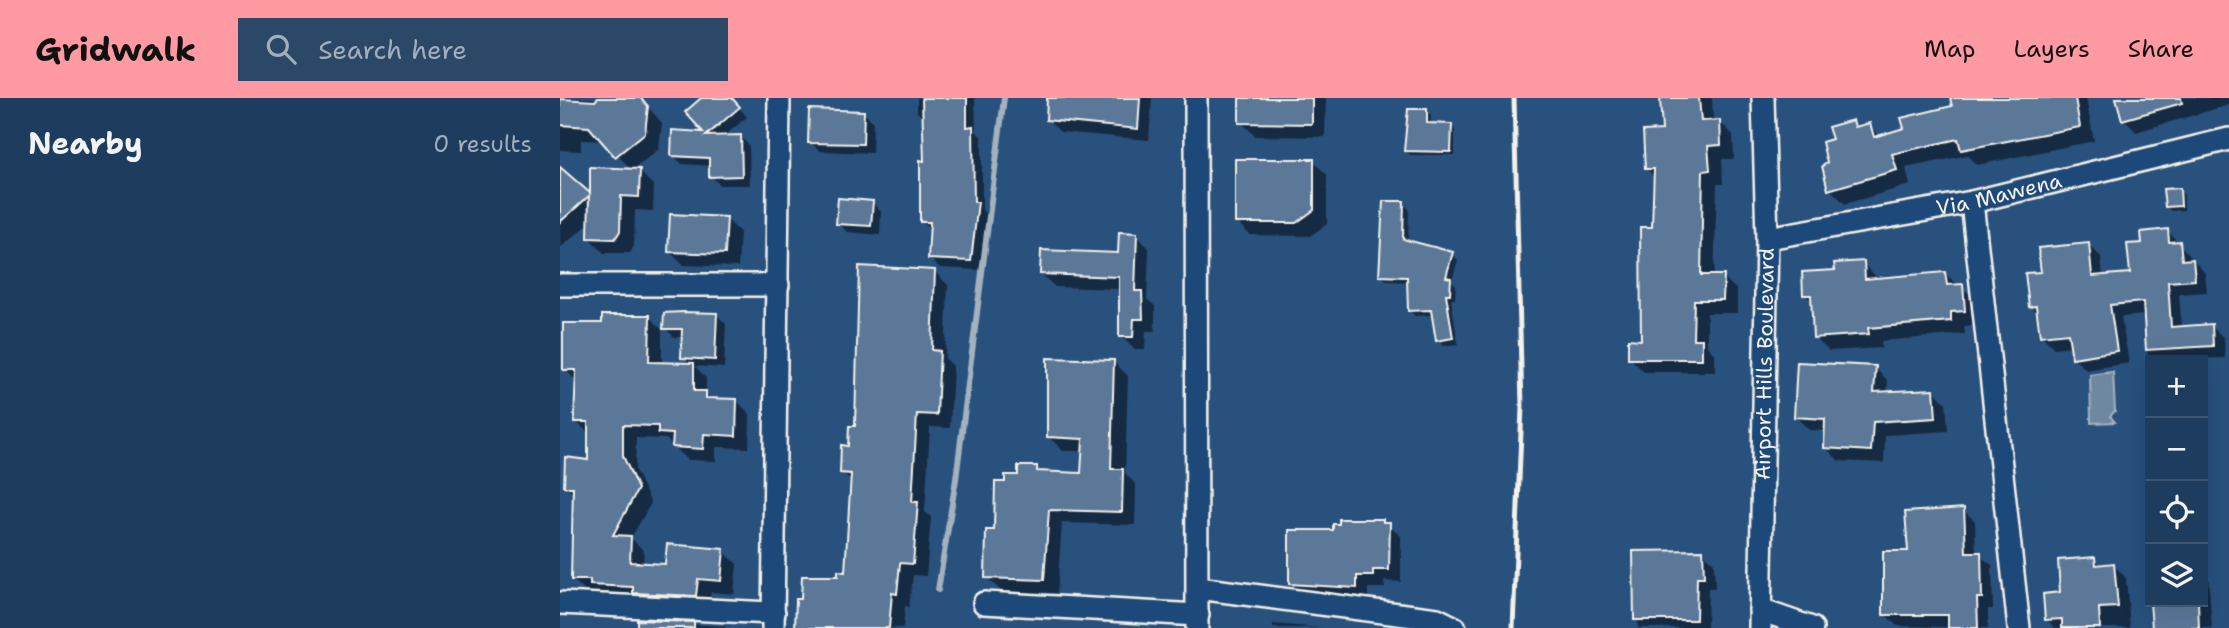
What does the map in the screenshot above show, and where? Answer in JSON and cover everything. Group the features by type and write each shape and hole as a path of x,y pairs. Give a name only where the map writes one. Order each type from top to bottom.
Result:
{"street":[{"path":"560,603 773,620 779,98"},
{"path":"984,603 1198,622 1196,98"},
{"name":"Airport Hills Boulevard","path":"1760,619 1767,238 1763,98"},
{"name":"Via Mawena","path":"1767,238 1972,202 2229,138"},
{"path":"1972,202 2019,628"},
{"path":"560,285 778,285"},
{"path":"1198,587 1437,620 1455,628"},
{"path":"1760,619 1812,628"}],"water":[{"path":"2113,372 2115,411 2110,416 2115,422 2091,423 2090,375"}],"building":[{"path":"598,98 641,98 648,106 645,133 615,157 589,127 560,125 560,99 595,101"},
{"path":"701,98 732,98 740,107 706,136 741,135 742,176 709,177 709,158 671,156 672,130 703,132 685,112"},
{"path":"922,98 967,98 967,127 973,126 974,202 978,202 971,261 928,259 930,222 920,222 920,160 924,161"},
{"path":"1047,98 1140,98 1138,129 1046,120"},
{"path":"1239,98 1312,98 1312,124 1239,123"},
{"path":"1660,98 1699,98 1701,121 1720,120 1721,145 1708,146 1710,170 1703,171 1701,275 1724,275 1723,300 1694,300 1693,339 1702,339 1702,359 1628,359 1628,339 1641,340 1640,227 1652,227 1654,169 1645,169 1643,131 1662,130"},
{"path":"1950,98 2075,98 2080,127 1961,150 1958,139 1892,154 1897,170 1828,190 1822,166 1827,163 1822,142 1832,139 1828,127 1853,120 1855,127 1870,123 1874,137 1904,128 1901,118 1952,106"},
{"path":"2116,98 2181,98 2182,103 2122,120"},
{"path":"809,109 864,111 863,144 808,143"},
{"path":"1408,109 1427,109 1427,123 1452,124 1451,152 1404,151"},
{"path":"1235,159 1314,159 1314,210 1296,223 1235,223"},
{"path":"560,167 590,193 590,167 640,169 639,197 621,196 620,231 615,239 588,238 589,196 560,222"},
{"path":"2180,188 2181,206 2165,207 2163,189"},
{"path":"838,198 873,201 871,226 836,224"},
{"path":"1383,201 1404,201 1403,239 1453,252 1446,277 1451,278 1450,294 1446,294 1453,338 1436,341 1431,310 1408,311 1407,277 1379,276"},
{"path":"670,214 727,217 725,254 668,252"},
{"path":"2168,229 2169,242 2180,241 2182,260 2193,259 2195,280 2168,282 2171,327 2212,324 2213,346 2146,350 2143,302 2110,305 2117,351 2072,358 2068,333 2040,336 2036,306 2029,307 2025,273 2041,272 2038,248 2089,243 2092,276 2130,273 2127,244 2142,243 2141,232"},
{"path":"1119,232 1137,233 1135,291 1142,291 1143,319 1134,319 1133,337 1119,337 1119,277 1040,274 1041,250 1118,253"},
{"path":"1864,261 1865,279 1945,272 1947,285 1963,284 1965,311 1951,312 1951,321 1868,328 1869,334 1813,338 1811,295 1803,295 1802,272 1835,270 1834,263"},
{"path":"859,266 935,270 932,350 940,351 937,415 917,414 912,502 918,502 913,564 900,563 897,594 892,593 889,628 795,628 796,599 801,599 802,576 838,576 838,571 845,572 851,474 840,473 841,445 848,446 849,426 855,426"},
{"path":"664,313 717,313 715,360 681,358 682,329 663,329"},
{"path":"602,315 650,315 649,362 694,363 694,391 706,391 706,398 737,399 736,436 704,434 703,449 672,447 673,434 658,433 658,426 623,425 623,456 638,489 613,535 631,536 630,562 665,564 667,544 724,549 721,581 698,579 696,596 633,593 633,587 590,585 590,580 571,580 573,487 564,487 565,457 588,460 588,422 574,422 576,370 563,370 563,323 602,323"},
{"path":"1047,358 1114,360 1111,469 1123,469 1122,512 1049,510 1044,580 985,578 986,530 994,530 995,482 1005,482 1005,475 1018,475 1018,466 1037,466 1037,471 1081,473 1083,439 1047,437"},
{"path":"1797,362 1876,366 1874,392 1934,389 1936,418 1873,422 1871,451 1824,448 1825,419 1794,417"},
{"path":"1964,508 1966,552 1981,552 1982,598 1977,598 1978,628 1948,628 1948,615 1883,615 1883,551 1908,551 1905,512"},
{"path":"1339,519 1383,519 1383,522 1390,522 1389,570 1373,570 1373,576 1357,576 1357,588 1289,584 1289,530 1333,530 1333,524 1339,524"},
{"path":"1703,550 1704,577 1697,577 1696,620 1634,620 1633,551"},
{"path":"2095,557 2096,565 2114,563 2118,607 2099,608 2100,628 2062,628 2062,619 2045,620 2043,594 2060,592 2058,560"},
{"path":"2150,607 2198,607 2199,628 2152,628"},
{"path":"637,620 694,622 694,628 637,628"}],"waterway":[{"path":"938,590 956,479 1004,98"}],"railway":[{"path":"1513,628 1522,407 1514,98"}]}
